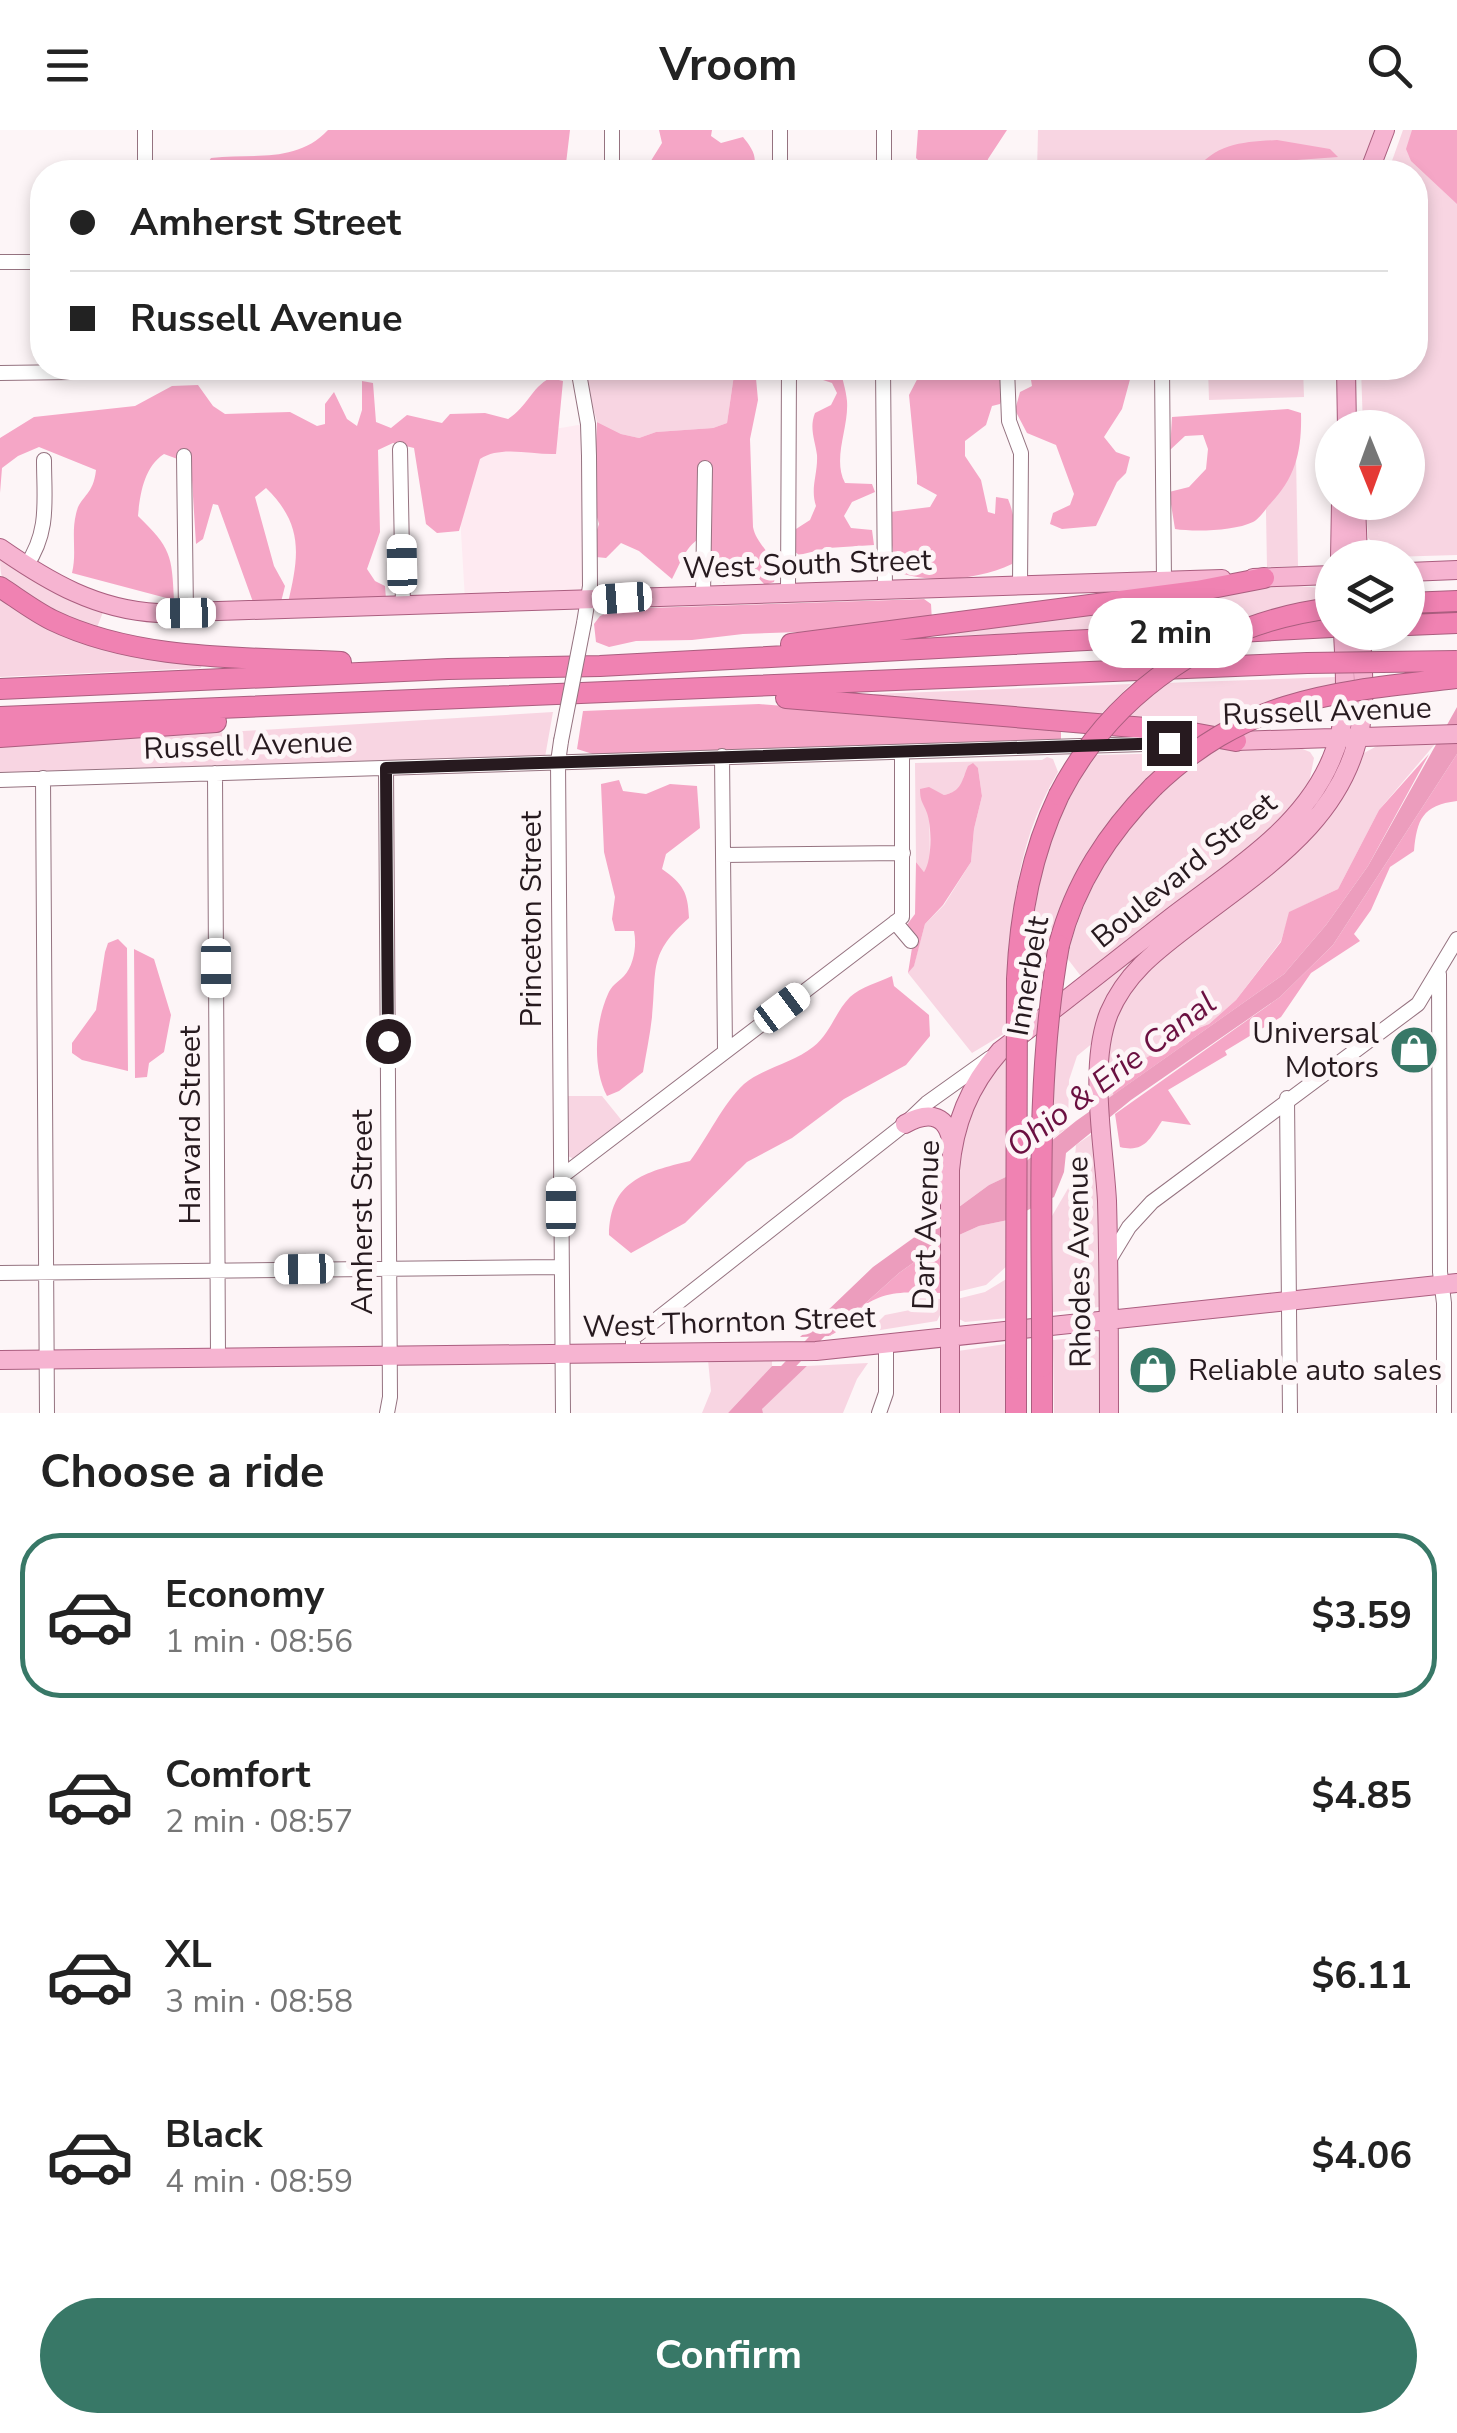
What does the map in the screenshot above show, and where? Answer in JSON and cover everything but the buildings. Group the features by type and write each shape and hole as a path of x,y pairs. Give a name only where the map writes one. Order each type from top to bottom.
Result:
{"highway":[{"path":"600,666 920,629 1197,592 1264,578"},
{"path":"0,587 70,627 148,648 448,668"},
{"path":"1425,602 1457,601"},
{"name":"Innerbelt","path":"1016,1413 1018,980 1026,892 1039,842 1059,794 1084,754 1140,691 1184,657 1261,624 1315,612"},
{"path":"1425,624 1457,623"},
{"path":"0,690 448,668 600,666 1315,628"},
{"path":"0,717 1457,660"},
{"name":"Innerbelt","path":"1042,1413 1046,1021 1058,945 1091,865 1124,817 1152,787 1212,738 1264,714 1334,693 1457,678"},
{"path":"584,695 843,700 1182,731 1236,741"},
{"path":"0,737 290,718 492,697"}],"main road":[{"path":"1374,160 1385,130"},
{"path":"1346,380 1347,410"},
{"name":"West South Street","path":"0,548 66,590 110,606 186,613 1315,576"},
{"path":"1425,571 1457,570"},
{"name":"Boulevard Street","path":"1000,1052 1263,846 1307,803 1349,738 1344,650"},
{"name":"Boulevard Street","path":"1118,993 1144,961 1314,824 1338,789 1364,694 1362,650"},
{"name":"Russell Avenue","path":"1236,741 1457,734"},
{"path":"1294,739 1316,754 1321,780"},
{"name":"Rhodes Avenue","path":"1109,1413 1108,1260 1100,1090 1103,1033 1118,993"},
{"name":"Dart Avenue","path":"950,1413 952,1146 967,1098 1000,1052"},
{"path":"905,1124 923,1116 937,1116 946,1124 952,1146"},
{"name":"West Thornton Street","path":"0,1360 849,1349 1449,1284"}],"street":[{"path":"145,130 145,160"},
{"path":"612,130 612,160"},
{"path":"780,130 780,160"},
{"path":"884,130 884,160"},
{"path":"0,262 30,262"},
{"path":"0,372 30,372"},
{"name":"Princeton Street","path":"562,1413 558,762 590,586 589,440 580,380"},
{"path":"788,592 789,380"},
{"path":"883,380 885,589"},
{"path":"1007,380 1009,421 1021,453 1020,586"},
{"path":"1162,380 1164,582"},
{"path":"400,449 402,605"},
{"path":"184,456 186,613"},
{"path":"26,566 43,531 44,460"},
{"path":"702,595 705,468"},
{"name":"Russell Avenue","path":"0,780 1236,741"},
{"path":"560,1177 895,922 904,910 902,752"},
{"path":"722,756 726,1051"},
{"name":"Amherst Street","path":"386,768 390,1268 387,1413"},
{"name":"Harvard Street","path":"215,774 218,1356"},
{"path":"42,778 47,1413"},
{"path":"724,854 903,853"},
{"path":"895,922 910,941"},
{"path":"1108,1260 1129,1227 1152,1202 1418,1004 1457,939"},
{"path":"1439,970 1449,1284 1444,1303 1444,1413"},
{"name":"Boulevard Street","path":"633,1353 633,1338 927,1103 1000,1052"},
{"path":"1288,1098 1290,1413"},
{"path":"0,1273 561,1267"},
{"path":"878,1413 886,1393 886,1345"}],"shaded area":[{"path":"328,130 570,130 566,160 210,160 273,155 316,141"},
{"path":"659,130 712,130 711,136 721,143 743,137 755,160 651,160 662,143"},
{"path":"918,130 1007,130 988,160 916,158"},
{"path":"1038,130 1375,130 1364,160 1037,160"},
{"path":"1403,130 1457,130 1457,555 1425,556 1425,540 1368,538 1367,520 1425,520 1425,410 1362,410 1361,380 1428,380 1428,160 1392,160"},
{"path":"1412,130 1457,130 1457,204 1428,177 1428,160 1411,160 1406,149"},
{"path":"1277,140 1330,149 1338,157 1205,160 1241,143"},
{"path":"547,380 563,381 556,454 497,452 480,459 459,531 437,533 426,524 414,448 393,443 378,450 380,532 367,569 375,581 385,586 386,599 288,603 296,556 293,528 266,488 255,497 274,566 285,586 281,602 253,602 218,505 213,504 203,539 196,544 191,464 164,454 148,474 138,516 168,553 174,600 72,573 76,514 96,470 39,447 2,468 0,493 0,438 34,417 135,406 172,386 198,385 213,406 225,414 290,412 317,426 325,424 325,404 334,392 347,419 357,426 362,410 362,381 373,383 376,422 391,428 407,415 442,423 450,414 485,413 508,419"},
{"path":"586,380 733,380 727,423 713,428 656,432 639,438 597,422"},
{"path":"733,380 756,380 758,400 750,439 753,527 774,566 774,582 765,585 742,560 724,583 715,573 708,533 690,547 672,579 639,551 621,543 606,558 596,557 594,539 599,524 593,504 597,422 639,438 656,432 713,428 727,423"},
{"path":"823,380 843,380 847,401 841,473 845,483 872,484 875,492 852,502 844,516 851,528 872,530 874,545 828,548 799,555 794,551 796,529 810,520 816,506 813,418 831,405 837,393 832,383"},
{"path":"917,380 1003,380 1000,404 992,406 986,425 965,441 965,456 981,480 988,512 995,514 996,497 1008,499 1015,531 1012,564 985,574 955,578 925,578 897,572 890,512 930,507 937,495 917,484 909,395"},
{"path":"1031,380 1130,380 1122,409 1104,437 1116,452 1130,457 1126,473 1117,482 1096,526 1062,529 1050,524 1053,513 1070,505 1074,494 1056,445 1027,433 1015,410 1020,392 1032,386"},
{"path":"1208,380 1303,380 1304,397 1209,400"},
{"path":"1288,409 1301,413 1295,463 1286,484 1260,517 1225,529 1175,529 1169,492 1189,487 1206,469 1208,449 1203,435 1185,436 1170,450 1172,417"},
{"path":"584,424 585,597 465,600 456,446"},
{"path":"1296,456 1298,566 1267,567 1265,457"},
{"path":"0,552 103,612 96,630 8,584 1,575"},
{"path":"1286,585 1315,588 1315,605 1226,626 880,638"},
{"path":"0,599 202,662 201,668 0,677"},
{"path":"924,599 931,604 932,621 888,629 743,634 636,641 609,647 596,642 594,624 600,616 615,609"},
{"path":"1336,677 1337,685 1210,731 1122,722 1165,683"},
{"path":"1131,684 1096,719 874,699 874,694"},
{"path":"759,704 1061,728 1061,740 596,755 577,749 583,711"},
{"path":"1457,707 1457,754 1333,945 1280,997 1131,1100 1066,1153 1064,1172 1054,1197 1008,1220 959,1235 959,1207 1008,1176 1076,1121 1284,974 1326,925 1368,866"},
{"path":"553,712 545,757 0,773 0,746"},
{"path":"1435,744 1379,810 1338,889 1290,912 1281,941 1236,1000 1209,1024 1186,1033 1114,1078 1113,1095 1109,1098 1105,1063 1112,1027 1127,991 1156,961 1304,845 1340,801 1364,753 1377,746"},
{"path":"1295,746 1314,758 1308,788 1268,835 1088,976 1080,975 1067,958 1086,902 1113,852 1148,807 1217,750"},
{"path":"1178,753 1138,789 1059,914 1042,978 1028,984 1044,865 1063,812 1093,755"},
{"path":"1429,754 1368,866 1326,925 1284,974 1113,1095 1114,1078 1186,1033 1209,1024 1236,1000 1281,942 1289,912 1338,889 1379,810"},
{"path":"1457,754 1457,801 1436,806 1424,816 1414,851 1390,867 1371,910 1354,934 1360,941 1311,973 1281,1017 1168,1090 1191,1125 1162,1121 1141,1146 1120,1147 1115,1114 1280,997 1333,945"},
{"path":"1053,759 1058,772 1042,802 1021,865 1011,931 1007,1032 972,1053 908,973 914,965 925,924 944,905 971,862 982,796 978,768 964,775 960,786 952,792 944,795 929,788 930,864 924,872 916,862 915,763"},
{"path":"973,763 978,768 982,796 971,862 943,905 925,924 914,966 908,973 912,948 900,934 915,914 916,862 924,872 929,860 929,819 920,789 929,787 944,795 950,793 958,788"},
{"path":"619,780 623,791 646,794 670,784 697,786 700,828 666,854 662,869 683,889 689,918 667,942 657,963 643,1072 607,1096 597,1059 600,1018 609,991 630,966 635,942 634,931 615,931 615,897 604,852 601,784"},
{"path":"118,939 127,948 128,1071 82,1060 72,1053 72,1043 96,1010 108,943"},
{"path":"1148,945 1151,948 1094,1042 1077,1056 1069,1080 1068,1127 1051,1140 1057,1014"},
{"path":"134,949 154,959 171,1015 164,1052 149,1063 147,1077 135,1078"},
{"path":"892,976 894,986 929,1015 930,1036 906,1065 844,1099 792,1138 747,1162 685,1223 631,1253 609,1235 611,1217 623,1191 644,1175 690,1161 744,1084 813,1047 850,997"},
{"path":"1007,1055 1008,1176 959,1207 958,1158 976,1096"},
{"path":"567,1096 602,1096 623,1122 574,1159 568,1156"},
{"path":"1096,1131 1100,1189 1099,1307 1053,1312 1052,1216 1073,1180 1076,1145"},
{"path":"941,1218 941,1243 899,1273 829,1336 800,1337 873,1267"},
{"path":"1008,1220 1008,1265 986,1285 957,1292 959,1235"},
{"path":"941,1243 940,1293 898,1293 878,1298 829,1336 899,1273"},
{"path":"1008,1278 1008,1318 965,1322 959,1319 957,1299 985,1292"},
{"path":"915,1298 941,1299 937,1321 868,1332 885,1315 910,1310 918,1300"},
{"path":"1097,1336 1101,1340 1102,1413 1054,1413 1053,1340"},
{"path":"1006,1344 1006,1413 957,1413 958,1351"},
{"path":"772,1359 772,1366 728,1413 702,1413 711,1391 708,1360"},
{"path":"868,1363 843,1413 763,1413 761,1409 807,1366"},
{"path":"772,1366 807,1366 762,1409 763,1413 728,1413"}],"waterway":[{"name":"Ohio & Erie Canal","path":"781,1374 827,1326"}],"place":[{"name":"Universal Motors","path":"1414,1050"},
{"name":"Reliable auto sales","path":"1153,1370"}],"route":[{"path":"388,1041 386,768 1169,743"}]}
